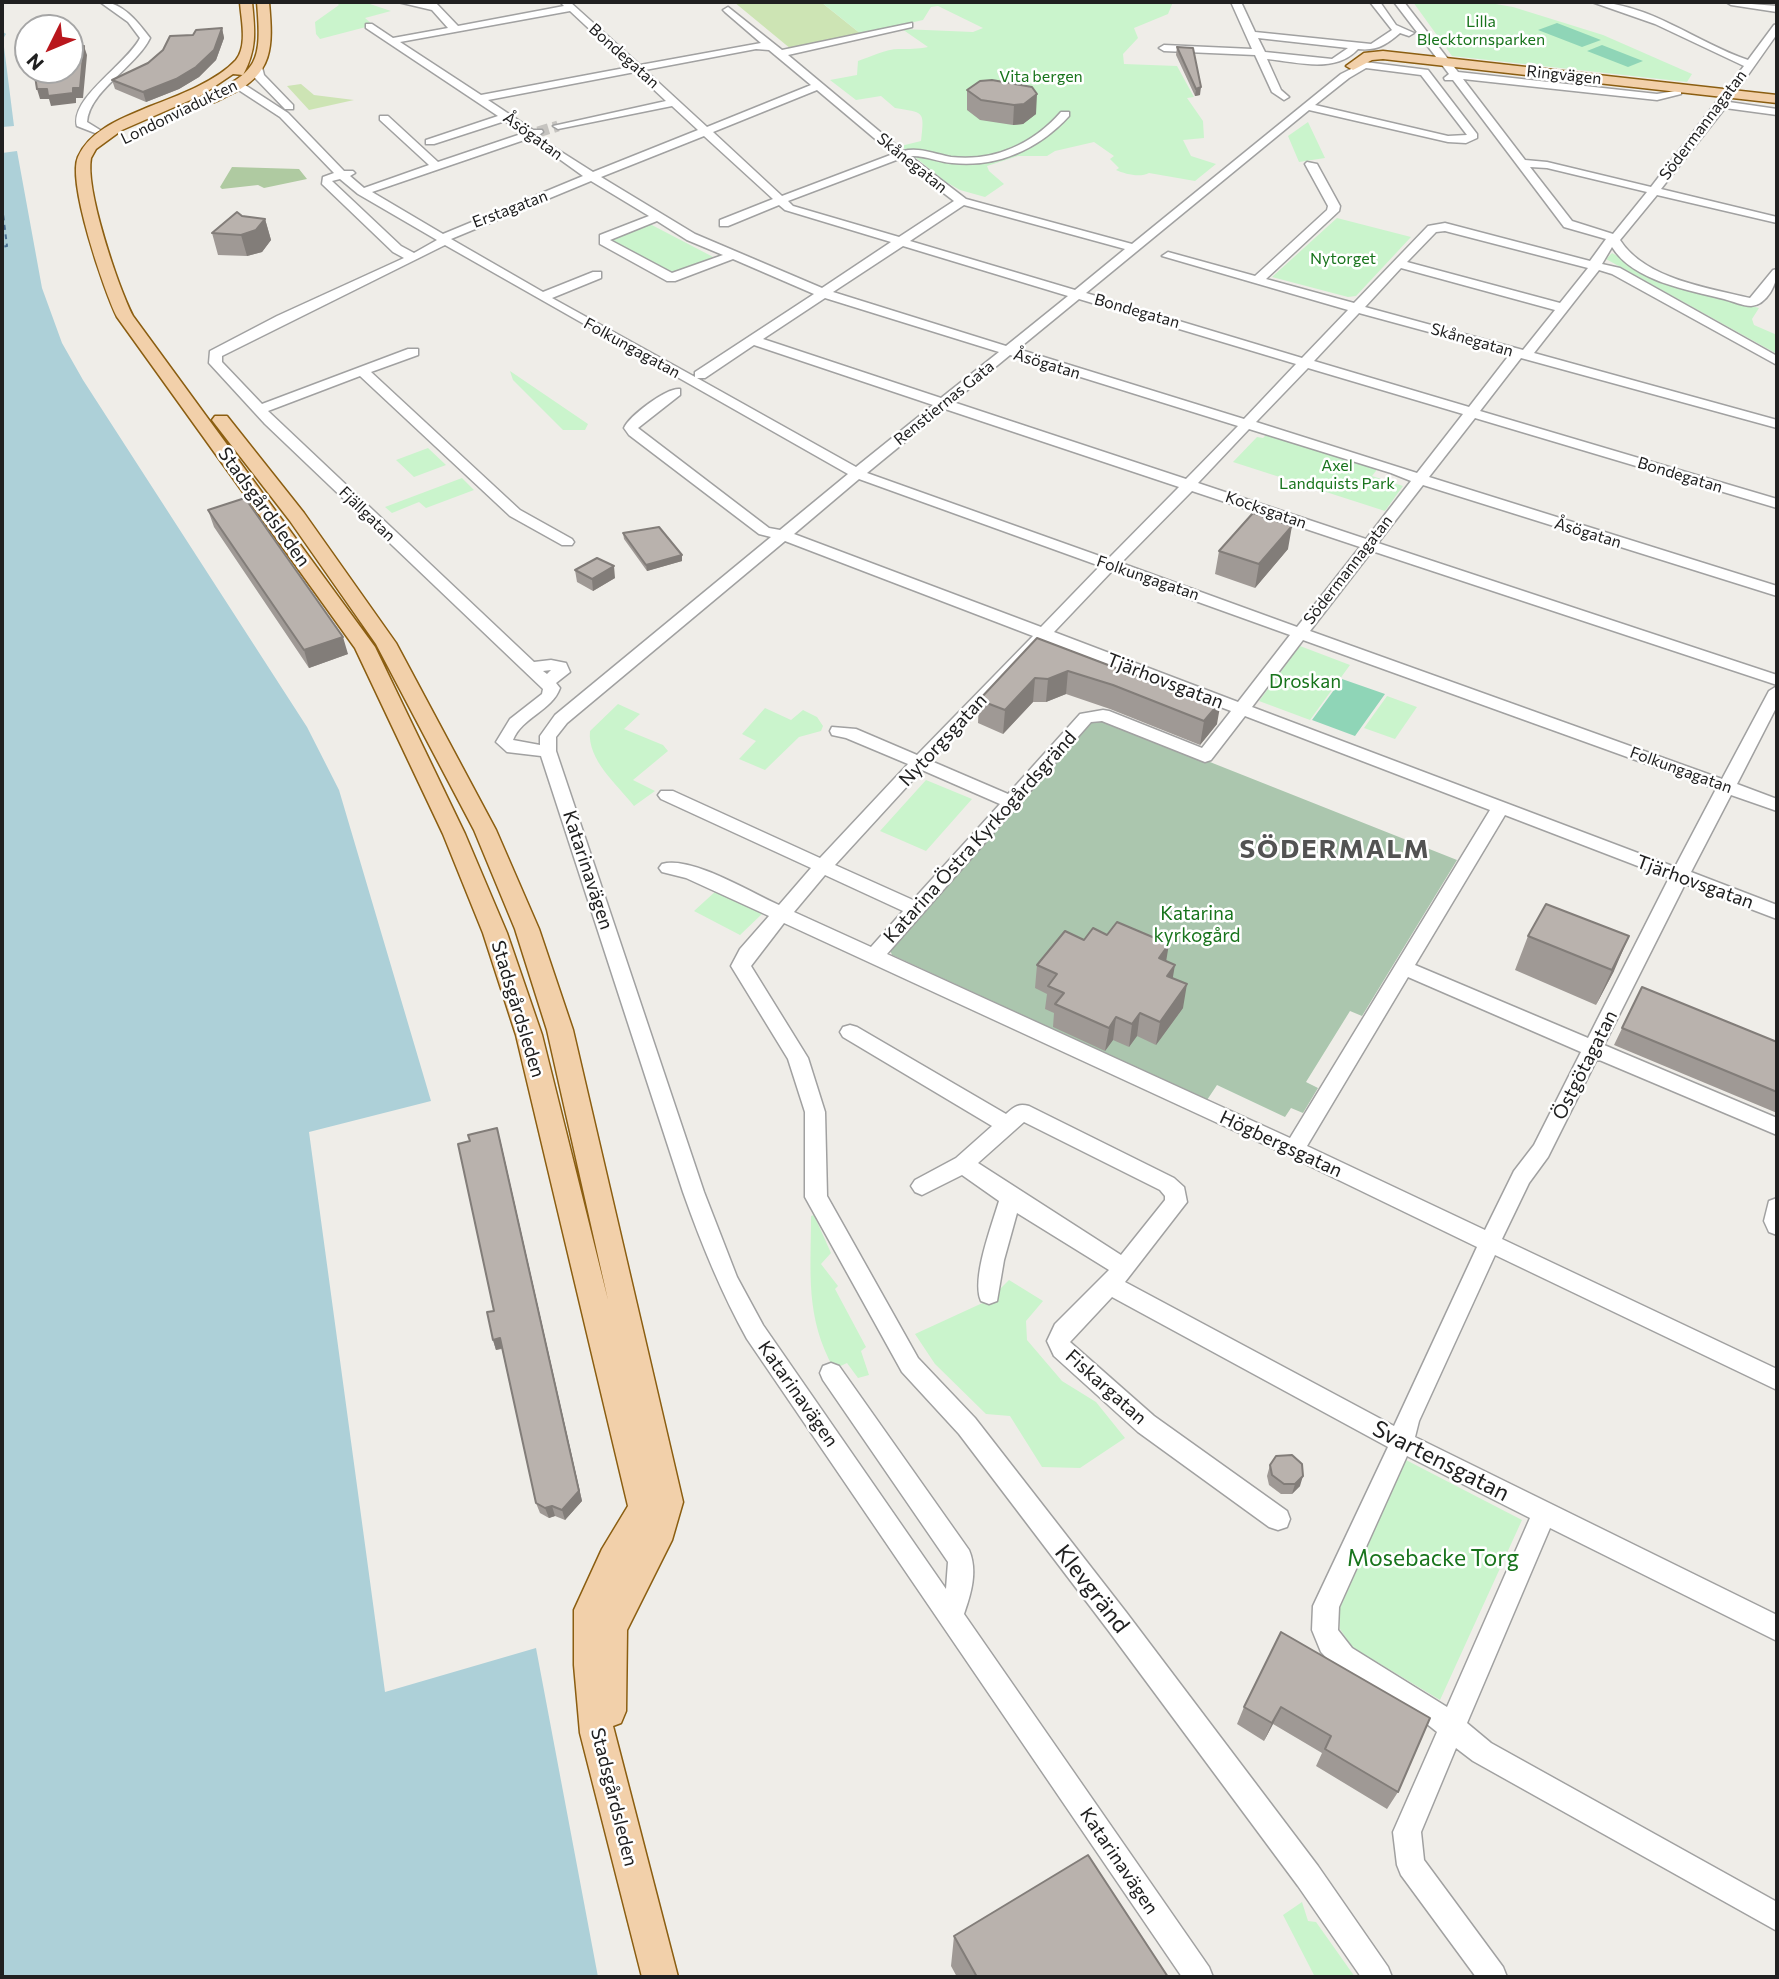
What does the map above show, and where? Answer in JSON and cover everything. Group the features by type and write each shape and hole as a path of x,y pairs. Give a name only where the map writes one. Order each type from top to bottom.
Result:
{"main road":[{"path":"240,81 248,44 246,2"},
{"path":"208,85 261,75 267,47 264,2"},
{"path":"208,85 245,58"},
{"name":"Ringvägen","path":"1358,66 1383,61 1726,98 1777,99"},
{"name":"Ringvägen","path":"1448,68 1777,104"},
{"name":"Londonviadukten","path":"111,133 150,124 240,81"},
{"name":"Londonviadukten","path":"111,133 208,85"},
{"name":"Stadsgårdsleden","path":"111,133 98,168 118,265 139,313 305,527 386,643 408,713 495,933 529,1035 644,1508 613,1560 590,1610 590,1665 597,1733 660,1977"},
{"name":"Stadsgårdsleden","path":"111,133 87,151 82,164 101,254 114,296 125,317 365,647 485,830 527,929 560,1030 667,1502 660,1530 611,1628 609,1710 615,1752 671,1977"}],"street":[{"path":"105,2 131,20 145,38 141,48 113,74 82,112 81,124 111,133"},
{"path":"118,2 150,26"},
{"path":"403,2 432,5 455,29"},
{"path":"1236,2 1277,92 1284,97"},
{"path":"1375,2 1398,30 1424,36"},
{"path":"1399,2 1568,224 1614,238 1623,255 1672,282 1749,302 1757,300 1777,273"},
{"path":"1597,2 1642,12 1749,64"},
{"path":"1731,2 1777,9"},
{"path":"391,41 568,5"},
{"name":"Bondegatan","path":"568,5 796,211 1777,504"},
{"name":"Skånegatan","path":"728,10 765,40 766,45 782,53 901,155 962,201 1134,248"},
{"path":"782,53 909,24"},
{"name":"Åsögatan","path":"369,26 478,99 535,133 539,142 691,237 825,294 1007,352 1246,423 1463,494 1777,591"},
{"name":"Södermannagatan","path":"1205,756 1471,412 1563,308 1596,266 1595,260 1726,98 1777,27"},
{"path":"1252,35 1377,46 1398,30"},
{"path":"111,133 92,115 124,73 156,43"},
{"path":"478,99 766,45"},
{"path":"1164,48 1332,62 1348,54 1353,45"},
{"path":"1308,107 1448,139 1466,140 1473,136 1424,72 1358,66"},
{"name":"Renstiernas Gata","path":"548,743 561,719 943,403 1358,66"},
{"path":"124,73 138,67"},
{"path":"1436,85 1448,68"},
{"name":"Folkungagatan","path":"261,75 345,174"},
{"name":"Folkungagatan","path":"240,81 284,115 365,191 862,470 1730,782 1777,794"},
{"name":"Erstagatan","path":"215,354 226,346 437,247 447,237 818,86"},
{"name":"Ringvägen","path":"1726,98 1777,112"},
{"path":"558,125 676,102"},
{"path":"724,223 901,155 915,152 964,162 995,159 1031,142 1058,124 1065,114"},
{"path":"430,142 506,117"},
{"path":"384,118 436,166"},
{"path":"365,191 535,133"},
{"path":"1522,163 1547,165 1777,220"},
{"path":"1257,281 1333,211 1334,206 1311,164"},
{"path":"345,174 327,179 326,182 397,250 412,257"},
{"path":"700,375 755,341 962,201"},
{"path":"657,217 604,238 604,241 671,278 732,256"},
{"path":"1356,307 1432,229 1438,227 1616,271 1777,361"},
{"name":"Skånegatan","path":"1168,256 1777,424"},
{"path":"1399,264 1563,308"},
{"path":"548,296 597,275"},
{"name":"Folkungagatan","path":"548,296 700,375 862,470"},
{"name":"Nytorgsgatan","path":"816,1197 816,1112 799,1058 741,966 747,954 822,867 1042,635 1190,485 1356,307"},
{"name":"Kocksgatan","path":"755,341 1777,680"},
{"path":"261,409 413,352"},
{"name":"Fjällgatan","path":"215,354 216,363 270,421 552,688 552,692 516,723 504,741 513,748 548,743"},
{"path":"363,372 515,513 567,541"},
{"name":"Tjärhovsgatan","path":"675,392 633,423 631,428 764,531 783,535 1777,912"},
{"name":"Östgötagatan","path":"1402,1442 1407,1421 1519,1181 1541,1150 1679,877 1777,691"},
{"name":"Katarina Östra Kyrkogårdsgränd","path":"873,957 1086,718 1103,715 1205,756"},
{"path":"838,731 850,733 1011,803"},
{"name":"Katarinavägen","path":"548,743 681,1157 706,1230 733,1294 755,1332 1199,1977"},
{"name":"Folkungagatan","path":"1730,782 1777,805"},
{"path":"667,795 915,909"},
{"path":"1294,1149 1501,807"},
{"name":"Högbergsgatan","path":"668,868 690,873 1294,1149 1777,1380"},
{"path":"1404,968 1777,1128"},
{"path":"850,1031 1014,1119 963,1164 922,1186"},
{"name":"Fiskargatan","path":"1014,1119 1167,1184 1176,1193 1176,1202 1117,1276 1063,1331 1058,1341 1062,1349 1146,1424 1278,1519"},
{"name":"Svartensgatan","path":"963,1164 1117,1276 1402,1442 1777,1628"},
{"name":"Klevgränd","path":"816,1197 910,1365 968,1426 1308,1875 1378,1977"},
{"path":"989,1294 993,1261 1011,1198"},
{"path":"1777,1207 1774,1221 1777,1226"},
{"path":"831,1373 960,1558 962,1570 959,1592 951,1616"},
{"path":"1402,1442 1326,1606 1325,1630 1330,1643 1343,1657 1426,1707 1482,1752 1777,1917"},
{"path":"1493,1977 1411,1865 1407,1832 1545,1512"}],"green space":[{"path":"336,2 364,2 391,11 365,18 372,24 366,27 320,39 316,34 315,22 339,5"},
{"path":"734,2 821,2 861,34 791,49"},
{"name":"Vita bergen","path":"821,2 1173,2 1168,14 1134,28 1138,38 1123,54 1124,64 1177,66 1194,97 1187,98 1203,121 1204,138 1183,140 1191,156 1216,164 1195,181 1149,173 1132,175 1116,170 1119,168 1110,159 1114,156 1094,142 1055,151 1047,156 1018,156 987,166 1004,184 985,197 960,190 901,146 921,141 923,123 920,114 895,108 881,96 856,100 830,80 857,75 858,61 878,54 894,49 928,47 902,29 973,32 983,28 938,6 931,7 923,20 861,34"},
{"name":"Lilla Blecktornsparken","path":"1413,2 1484,2 1513,7 1603,35 1692,74 1687,82 1452,56"},
{"path":"1557,23 1601,40 1582,47 1538,30"},
{"path":"1602,45 1643,61 1628,67 1587,51"},
{"path":"301,84 314,95 354,100 309,110 287,86"},
{"path":"1308,122 1325,158 1299,162 1288,136"},
{"path":"232,167 299,169 307,179 264,188 258,185 222,189 220,187"},
{"name":"Nytorget","path":"1337,218 1411,237 1356,296 1348,297 1272,277"},
{"path":"648,223 717,259 671,275 609,240"},
{"path":"1612,253 1671,286 1759,308 1752,319 1754,325 1777,335 1777,354 1606,259"},
{"path":"510,371 588,424 585,430 563,430 513,380"},
{"name":"Axel Landquists Park","path":"1268,433 1379,467 1372,476 1403,486 1385,511 1233,462 1257,437 1263,438"},
{"path":"428,448 446,465 414,477 396,460"},
{"path":"462,478 474,490 426,508 419,502 392,513 385,507"},
{"name":"Droskan","path":"1300,646 1350,665 1310,720 1259,701"},
{"path":"1342,679 1385,694 1355,736 1312,720"},
{"path":"1387,696 1417,707 1395,739 1364,728"},
{"path":"618,704 640,714 624,729 663,745 668,751 633,780 655,791 634,806 604,771 590,742 590,731"},
{"path":"765,708 791,720 803,710 817,717 823,726 821,731 799,737 765,770 739,759 756,741 742,734"},
{"name":"Katarina kyrkogård","path":"1099,718 1457,860 1362,1016 1350,1011 1306,1082 1318,1088 1303,1113 1291,1108 1285,1117 1217,1085 1207,1100 892,955 890,950 1094,720"},
{"path":"926,780 972,799 926,851 880,831"},
{"path":"717,890 763,913 740,935 694,911"},
{"path":"814,1215 831,1253 821,1264 838,1286 835,1289 866,1347 861,1351 869,1375 858,1378 847,1363 834,1369 818,1331 811,1276 811,1216"},
{"path":"1009,1280 1043,1301 1026,1321 1027,1340 1062,1381 1096,1402 1125,1438 1080,1468 1042,1467 1010,1416 986,1414 935,1364 915,1334 989,1300"},
{"name":"Mosebacke Torg","path":"1406,1460 1522,1520 1440,1700 1352,1647 1340,1629 1339,1610"},
{"path":"1302,1902 1308,1921 1316,1922 1355,1977 1315,1977 1283,1915"}],"water":[{"path":"2,31 6,34 3,39 14,126 2,127"},
{"path":"17,151 42,288 62,343 83,380 307,727 339,790 431,1101 309,1132 385,1692 536,1648 598,1977 2,1977 2,153"}],"building":[{"path":"222,28 214,50 196,67 176,79 143,92 112,80 148,63 163,50 170,36 193,35 196,30"},
{"path":"1177,47 1193,48 1201,87 1196,89"},
{"path":"992,80 1032,87 1037,94 1024,104 1014,105 981,100 967,90 980,81"},
{"path":"36,84 80,84 80,88 73,88 73,93 48,96 47,89 37,89"},
{"path":"237,212 242,216 265,219 256,230 241,235 212,233"},
{"path":"245,498 343,637 304,650 208,510"},
{"path":"1253,513 1292,526 1259,564 1219,551"},
{"path":"659,527 682,555 646,565 623,533"},
{"path":"597,558 614,566 592,579 575,570"},
{"path":"1037,638 1195,698 1199,693 1221,701 1204,721 1113,685 1068,671 1048,679 1035,678 1005,710 979,700"},
{"path":"1546,904 1629,936 1612,970 1528,936"},
{"path":"1117,922 1169,944 1159,958 1175,965 1167,976 1187,984 1160,1022 1140,1013 1132,1024 1116,1017 1109,1028 1055,1004 1064,993 1048,986 1057,974 1037,965 1065,931 1084,940 1093,928 1107,935"},
{"path":"1642,987 1777,1042 1777,1092 1622,1028"},
{"path":"497,1128 579,1491 562,1510 552,1506 545,1508 536,1503 500,1338 493,1340 487,1312 494,1311 458,1144 470,1141 468,1135"},
{"path":"1292,1455 1302,1464 1303,1476 1295,1484 1284,1484 1272,1475 1270,1465 1276,1456"},
{"path":"1281,1632 1430,1718 1398,1792 1325,1749 1331,1736 1281,1707 1272,1723 1244,1707"},
{"path":"1088,1855 1168,1977 977,1977 954,1936"}],"ferry route":[{"path":"2,206 7,246 2,247"}],"tunnel":[{"path":"538,132 558,126"}],"district":[{"name":"SÖDERMALM","path":"1335,849"}]}
